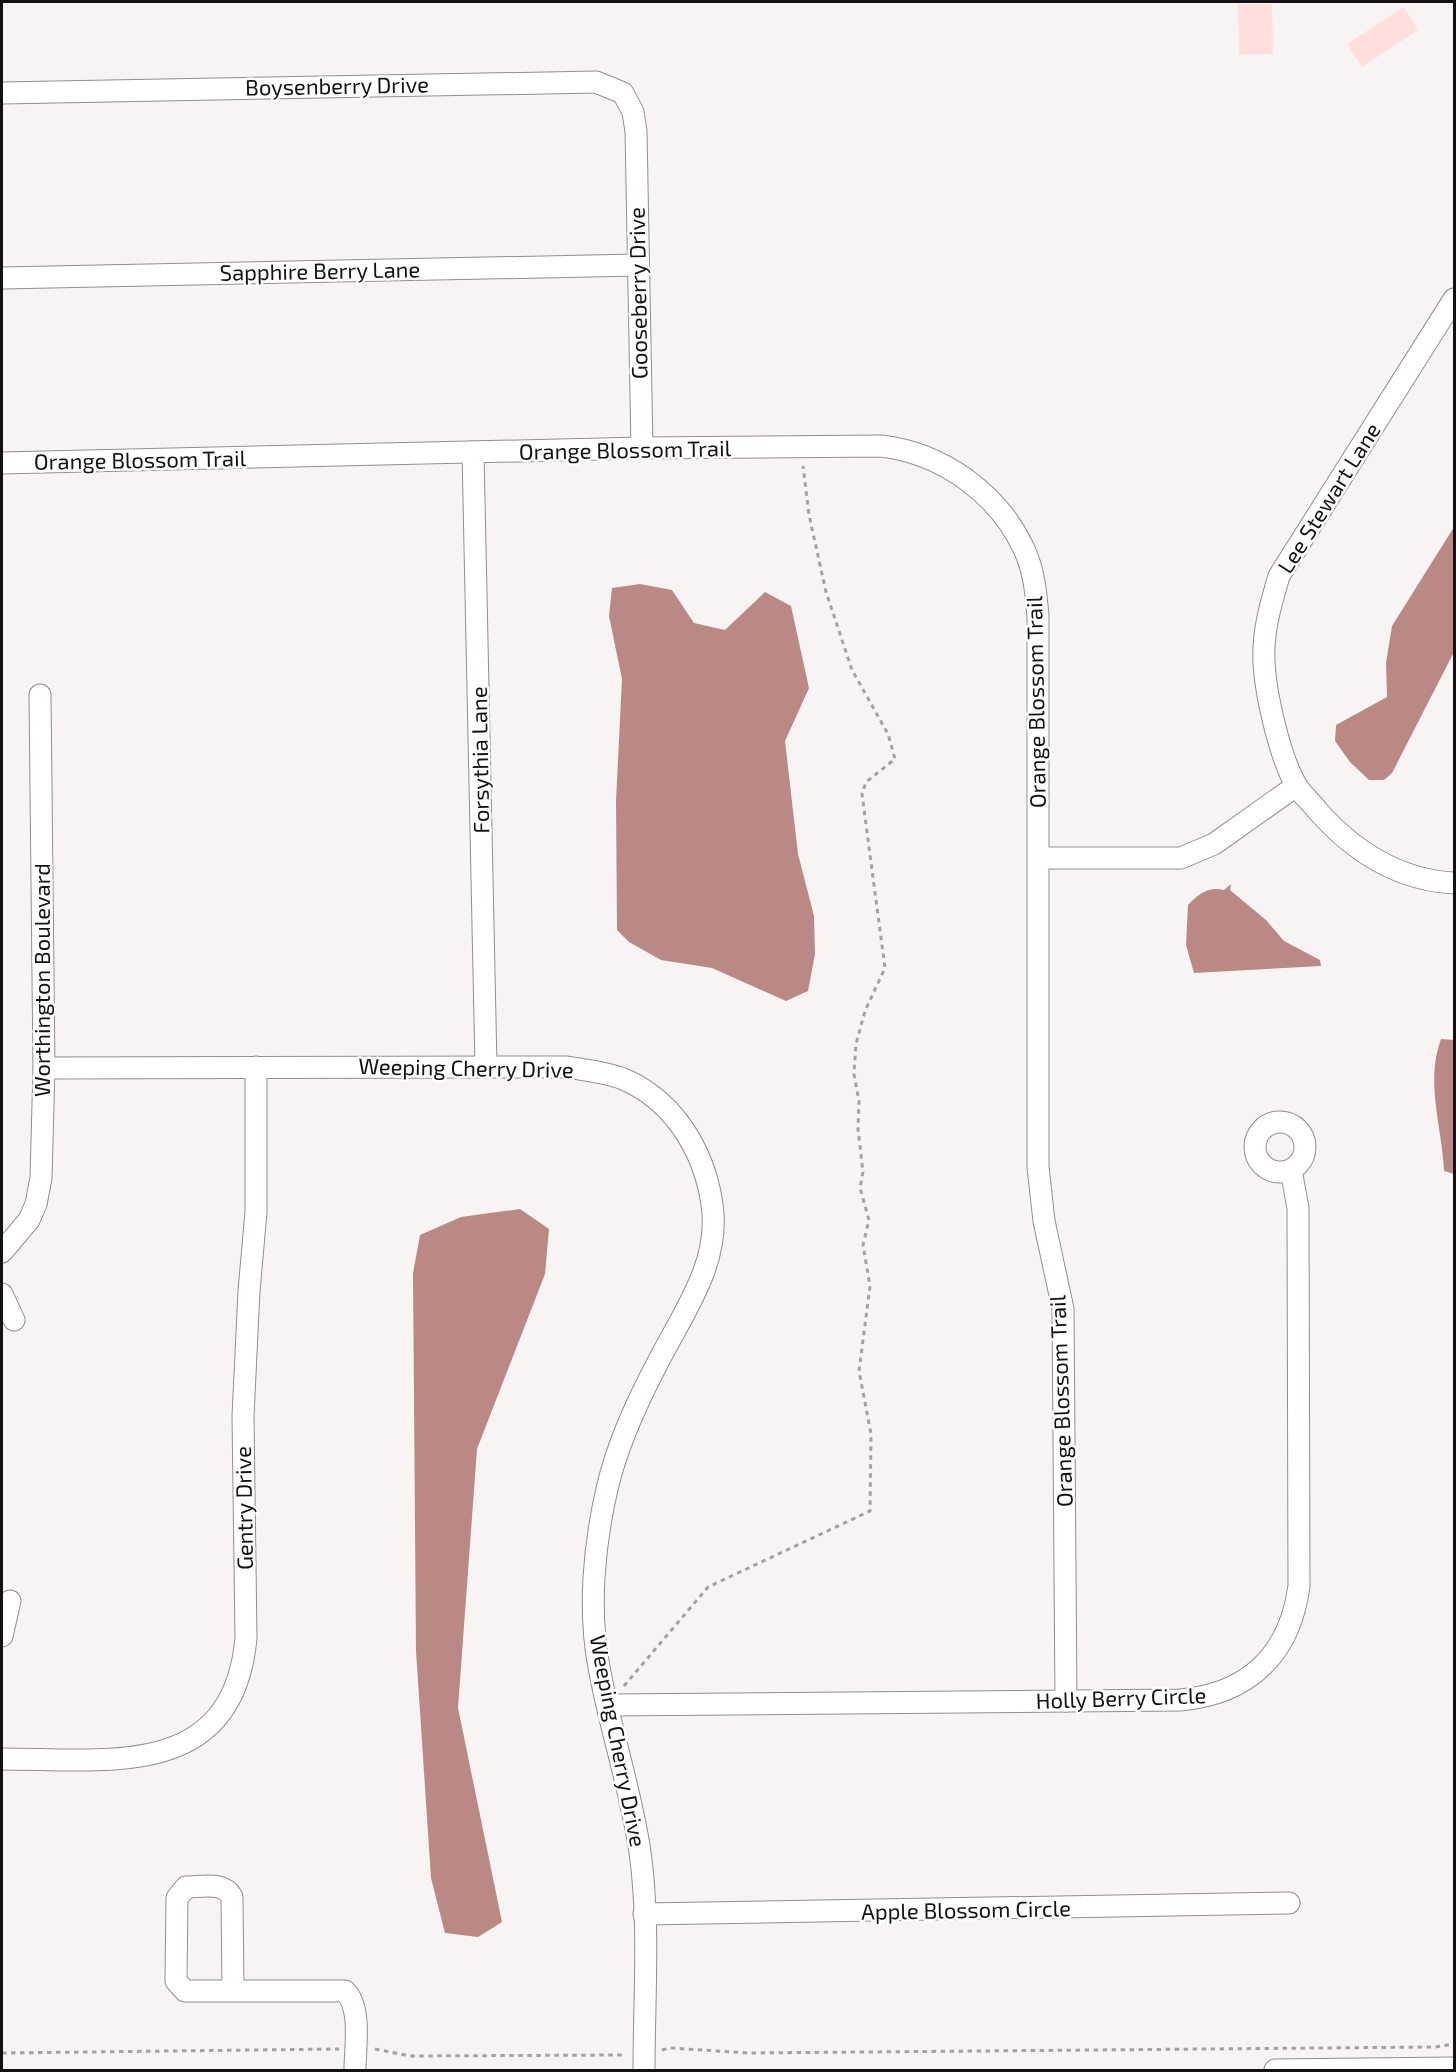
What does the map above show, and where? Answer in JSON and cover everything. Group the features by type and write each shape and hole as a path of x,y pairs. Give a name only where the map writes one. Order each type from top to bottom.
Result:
{"street":[{"name":"Boysenberry Drive","path":"2,93 596,82 623,93 633,112 636,137"},
{"name":"Gooseberry Drive","path":"636,137 642,448"},
{"name":"Sapphire Berry Lane","path":"2,278 638,265"},
{"name":"Lee Stewart Lane","path":"1296,786 1276,732 1267,692 1264,650 1267,614 1279,576 1452,309"},
{"name":"Orange Blossom Trail","path":"2,463 642,448 881,446 899,448 936,461 968,480 996,506 1024,549 1032,573 1038,616 1038,1167 1044,1221 1063,1309 1066,1701"},
{"name":"Forsythia Lane","path":"473,452 486,1067"},
{"name":"Worthington Boulevard","path":"2,1252 29,1220 36,1204 41,1178 44,1068 40,695"},
{"path":"1039,858 1181,858 1214,844 1296,786 1335,830 1363,852 1406,874 1437,882 1455,883"},
{"name":"Gentry Drive","path":"2,1759 117,1759 156,1755 195,1736 223,1709 234,1692 244,1657 246,1638 243,1416 249,1290 256,1212 256,1067"},
{"name":"Weeping Cherry Drive","path":"44,1068 567,1067 621,1078 640,1088 665,1107 693,1143 706,1172 713,1206 713,1237 699,1287 636,1405 607,1488 599,1531 594,1613 598,1664 640,1850 644,1914 644,2063"},
{"name":"Holly Berry Circle","path":"607,1705 1180,1700 1217,1695 1253,1674 1272,1657 1285,1638 1295,1612 1299,1586 1298,1208 1291,1170"},
{"path":"2,1294 14,1320"},
{"path":"2,1636 10,1601"},
{"path":"233,1991 232,1897 229,1890 221,1887 186,1887 177,1898 176,1981 185,1992 345,1991 352,1999 354,2010 355,2070"},
{"name":"Apple Blossom Circle","path":"644,1914 1289,1903"},
{"path":"1275,2070 1455,2068"}],"path":[{"path":"607,1705 708,1587 870,1511 871,1434 859,1371 870,1286 863,1245 869,1220 860,1188 863,1172 858,1129 859,1101 854,1074 856,1044 865,1011 885,968 862,794 866,782 895,759 888,734 852,670 826,592 810,515 801,446"},
{"path":"2,2053 376,2049 410,2056 644,2063 670,2048 749,2053 1435,2047 1455,2044"}],"shaded area":[{"path":"1238,4 1272,4 1273,54 1239,55"},
{"path":"1404,7 1418,30 1362,67 1347,44"},
{"path":"1454,527 1454,652 1392,773 1384,780 1369,780 1350,762 1335,741 1336,725 1387,697 1386,663 1392,626"},
{"path":"640,584 672,590 694,623 725,630 765,592 791,606 809,688 785,741 798,854 814,916 815,954 808,991 786,1001 712,968 661,960 629,942 617,930 616,801 622,679 609,616 612,588"},
{"path":"1231,884 1230,890 1266,920 1284,941 1320,960 1321,966 1194,973 1186,945 1188,905 1204,892 1213,889 1224,890"},
{"path":"1441,1039 1454,1040 1454,1174 1444,1171 1434,1088 1436,1055"},
{"path":"520,1209 549,1229 545,1274 477,1449 458,1708 502,1922 478,1937 445,1933 431,1878 416,1651 413,1273 420,1235 461,1217"}]}
